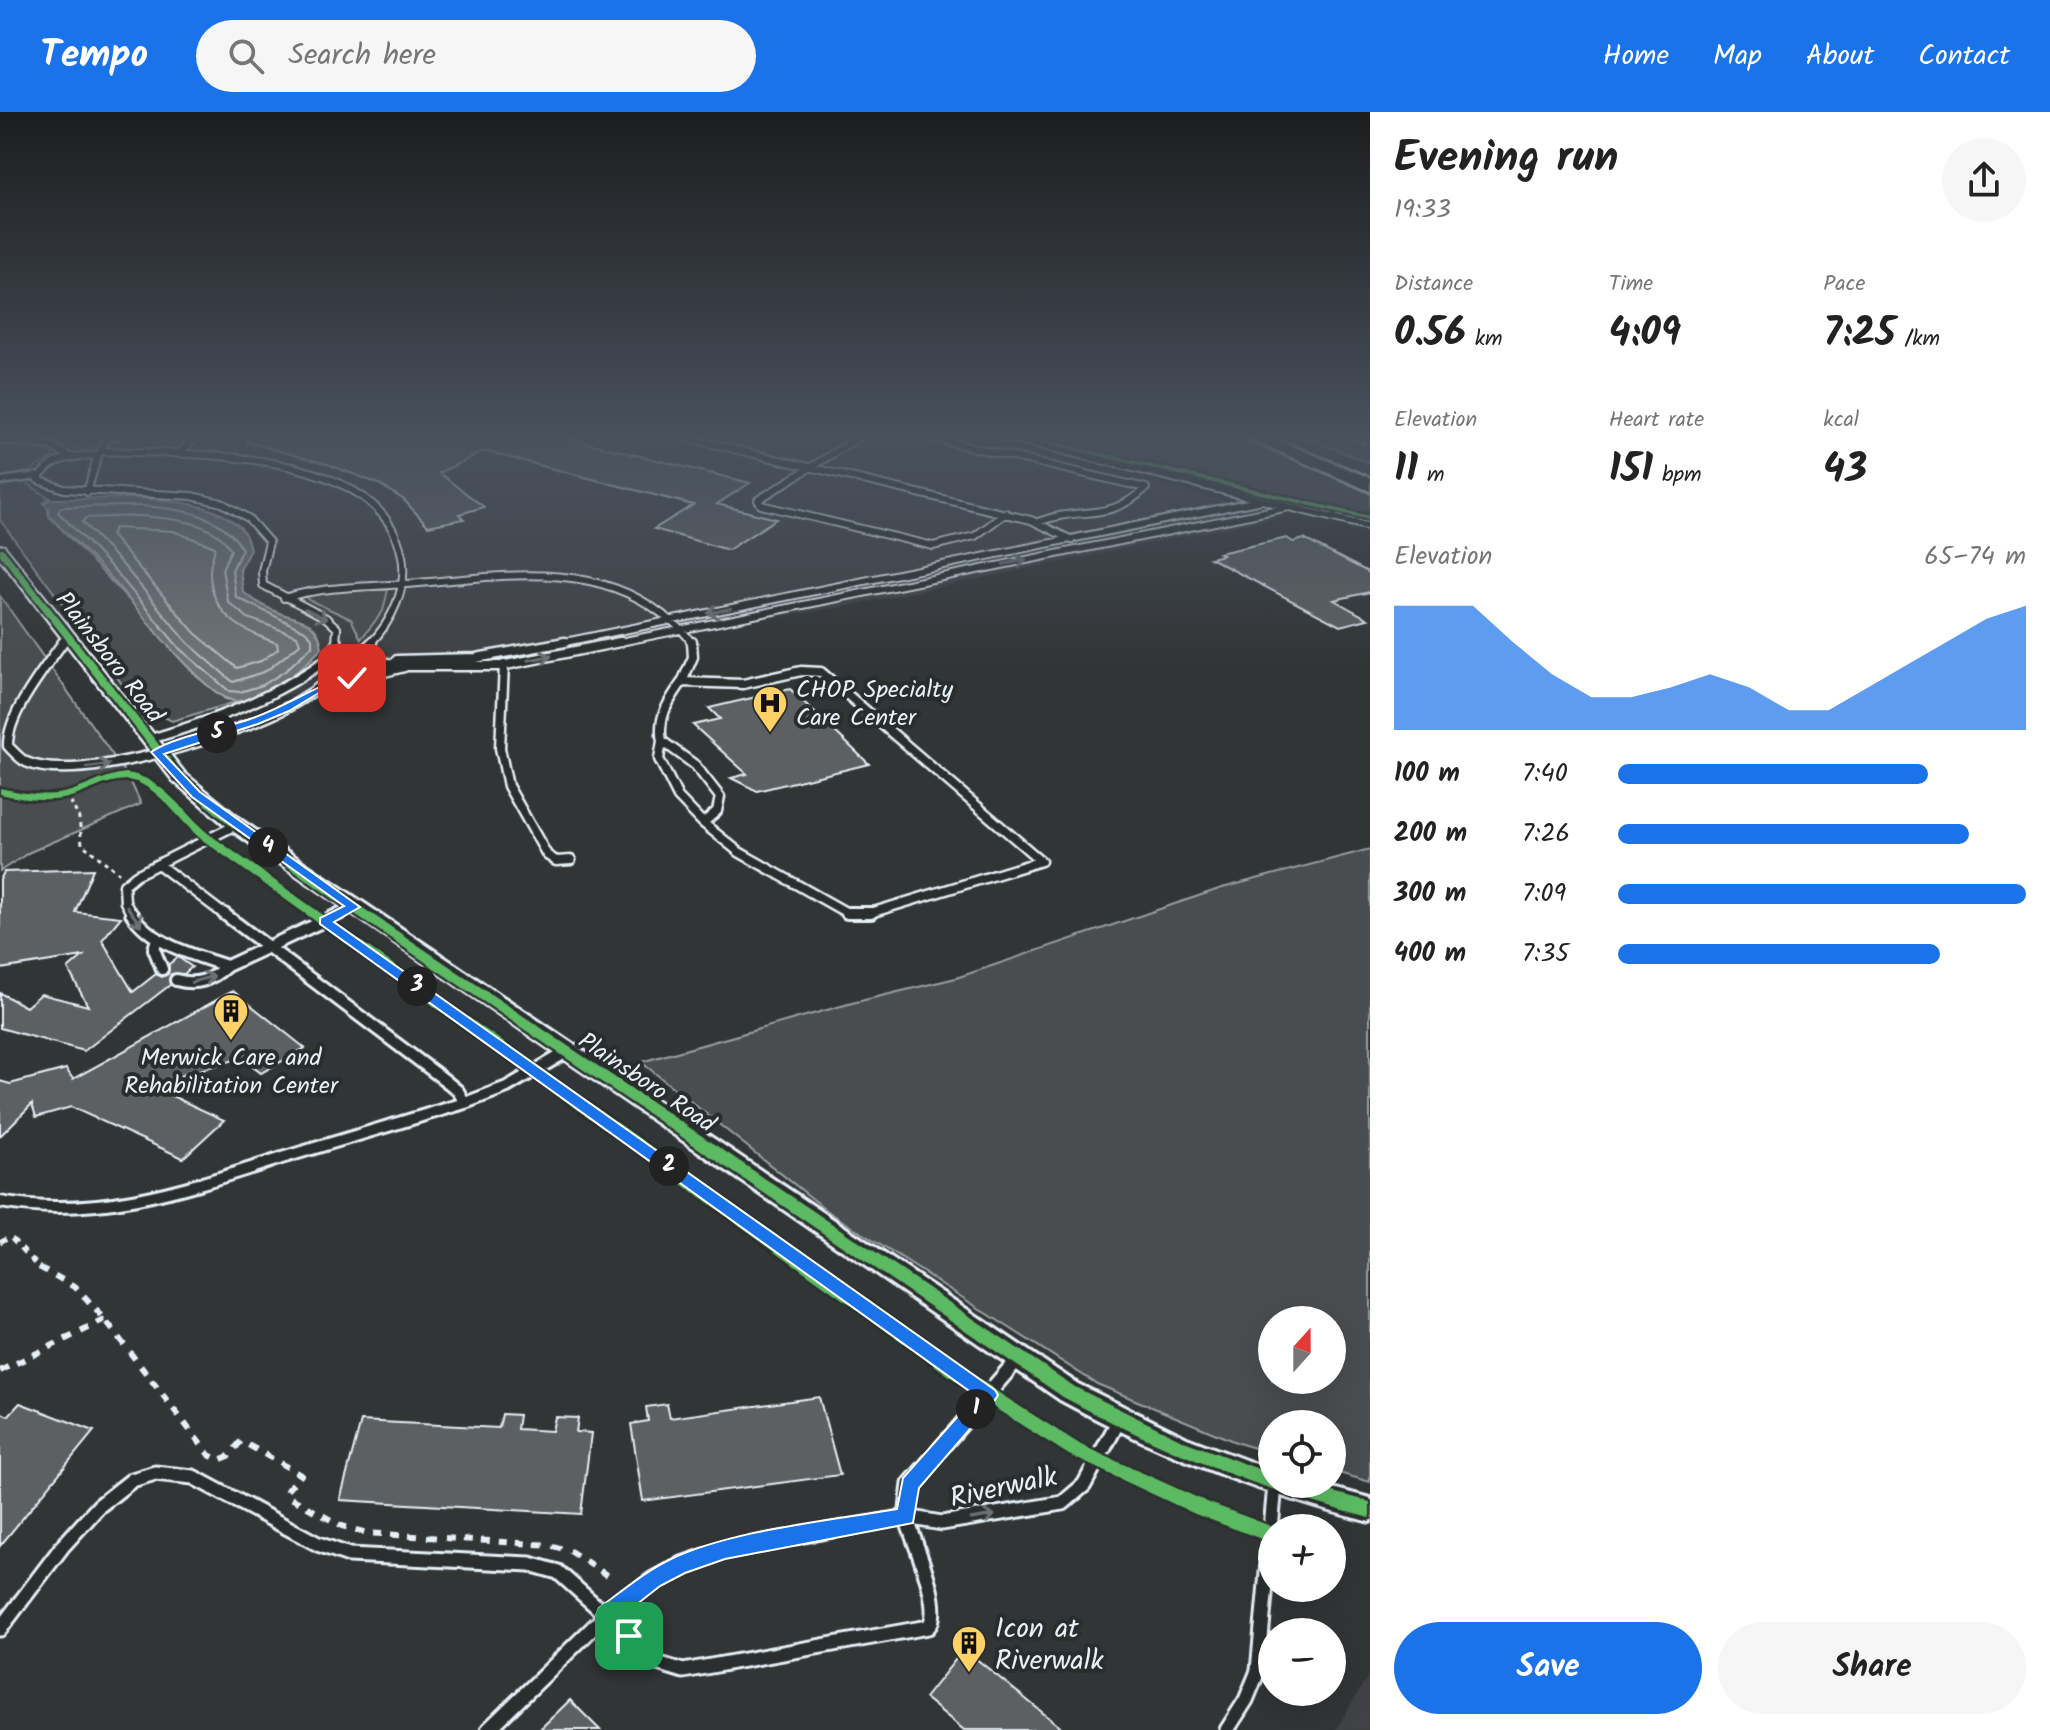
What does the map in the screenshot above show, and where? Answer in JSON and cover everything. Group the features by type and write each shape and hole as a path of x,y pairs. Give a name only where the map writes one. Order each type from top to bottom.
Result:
{"street":[{"name":"Plainsboro Road","path":"0,550 152,746 196,794 236,825 1017,1360 1119,1420 1223,1467 1258,1479"},
{"name":"Plainsboro Road","path":"1324,1498 1370,1510"}],"lane":[{"path":"67,636 12,724 6,741 8,748 22,760 69,769 102,766 248,709 303,679 333,655 338,639 337,628 326,618 263,585 262,571 269,542 262,530 236,512"},
{"path":"152,746 254,721 286,709 315,690 375,639 398,603 406,562 395,531 377,512"},
{"path":"788,512 933,546 975,536 1006,513"},
{"path":"1000,512 1038,522 1086,548"},
{"path":"1038,522 1049,517 1098,512"},
{"path":"333,655 382,660 476,658 1205,512"},
{"path":"382,660 407,666 461,668 504,665 759,614 836,604 922,586 967,572 1267,512"},
{"path":"1307,512 1370,527"},
{"path":"284,598 330,586 573,577 645,598 681,629 693,644 694,655 658,722 662,741 659,759 678,797 703,823 739,852 849,914 856,915 1041,861 821,672 801,671 743,684 682,682"},
{"path":"504,665 500,748 508,786 547,855 556,861 571,860"},
{"path":"315,690 407,666"},
{"path":"662,741 689,758 709,777 720,797 717,811 703,823"},
{"path":"227,966 157,939 127,906 123,889 127,880 236,825"},
{"path":"158,864 446,1081 458,1091 465,1103"},
{"path":"176,980 204,982 227,966 353,907"},
{"path":"157,939 154,949 162,969"},
{"path":"0,1202 30,1207 84,1207 148,1197 465,1103 507,1087 565,1053"},
{"name":"Riverwalk","path":"1017,1360 910,1484 906,1517 942,1523 1063,1503 1084,1485 1119,1420"},
{"path":"0,1629 94,1509 113,1491 131,1480 152,1473 173,1471 193,1477 318,1544 349,1555 530,1564 558,1572 606,1615 657,1663 683,1671 921,1630 933,1622 935,1605 906,1517 700,1556 653,1579 606,1615 488,1730"},
{"path":"1227,1730 1250,1693 1258,1671 1274,1498"}],"path":[{"path":"68,794 79,818 82,844 121,874"},
{"path":"0,1242 10,1236 43,1271 75,1287 105,1320 209,1455 219,1460 229,1456 241,1441 301,1475 287,1490 291,1498 342,1526 367,1533 550,1545 570,1551 608,1576"},
{"path":"0,1371 105,1320"}],"shaded area":[{"path":"0,512 48,512 49,516 208,683 225,699 239,701 172,721 152,711 125,688 0,520"},
{"path":"1272,512 1287,515 843,607 380,677 172,718 0,513"},
{"path":"1334,512 1370,512 1370,520"},
{"path":"388,590 383,611 361,639 351,619 307,599 310,593"},
{"path":"0,596 129,778 141,804 30,852 0,871"},
{"path":"1370,849 1370,1482 1346,1475 1346,1410 1258,1410 1258,1449 1097,1384 829,1212 641,1062 852,1003 956,978 1222,888"},
{"path":"1370,1672 1370,1730 1336,1730"}],"water":[{"path":"49,512 218,512 239,526 250,549 240,570 243,592 272,610 309,624 318,633 322,648 283,683 259,696 235,701 222,696 188,667 103,569 49,516"}],"building":[{"path":"415,512 468,512 459,514 464,519 428,526"},
{"path":"682,512 747,512 776,519 728,550 654,529"},
{"path":"1287,538 1293,542 1304,539 1370,573 1370,592 1334,600 1368,619 1340,626 1210,558 1223,555 1219,553"},
{"name":"CHOP Specialty Care Center","path":"790,689 869,764 757,791 731,778 747,774 693,725 720,719 709,708"},
{"path":"93,869 75,912 121,917 102,940 133,992 156,974 162,977 168,974 169,964 178,957 192,967 184,974 171,974 170,985 84,1051 0,1028 0,993 26,1007 41,994 88,1006 68,969 83,956 0,969 0,880 4,872"},
{"path":"233,991 305,1048 261,1073 241,1058 148,1085 224,1120 183,1158 71,1107 36,1117 32,1104 0,1136 0,1081 10,1084 66,1069 73,1079"},
{"path":"819,1397 840,1475 643,1501 631,1424 648,1421 646,1407 667,1404 670,1418"},
{"path":"20,1403 94,1431 0,1546 0,1412 8,1416"},
{"path":"502,1414 519,1415 517,1429 552,1431 555,1417 578,1418 576,1432 591,1433 581,1514 340,1500 361,1421 499,1428"},
{"name":"Icon at Riverwalk","path":"964,1649 1064,1730 964,1730 925,1698"},
{"path":"570,1700 600,1730 539,1730"}],"cycle path":[{"path":"1342,512 1370,518"},
{"path":"0,550 179,777 236,825 353,907 1069,1392 1141,1430 1215,1462 1291,1489 1370,1510"},
{"path":"0,791 51,797 76,793 118,777 134,777 146,782 205,837 996,1400 1075,1450 1201,1508 1258,1530"}],"place":[{"name":"CHOP Specialty Care Center","path":"770,734"},
{"name":"Merwick Care and Rehabilitation Center","path":"231,1042"},
{"name":"Icon at Riverwalk","path":"969,1674"}],"route":[{"path":"352,678 315,690 286,709 157,752 196,794 353,907 325,921 989,1395 910,1484 906,1517 725,1549 679,1565 653,1579 606,1615 629,1636"}]}
